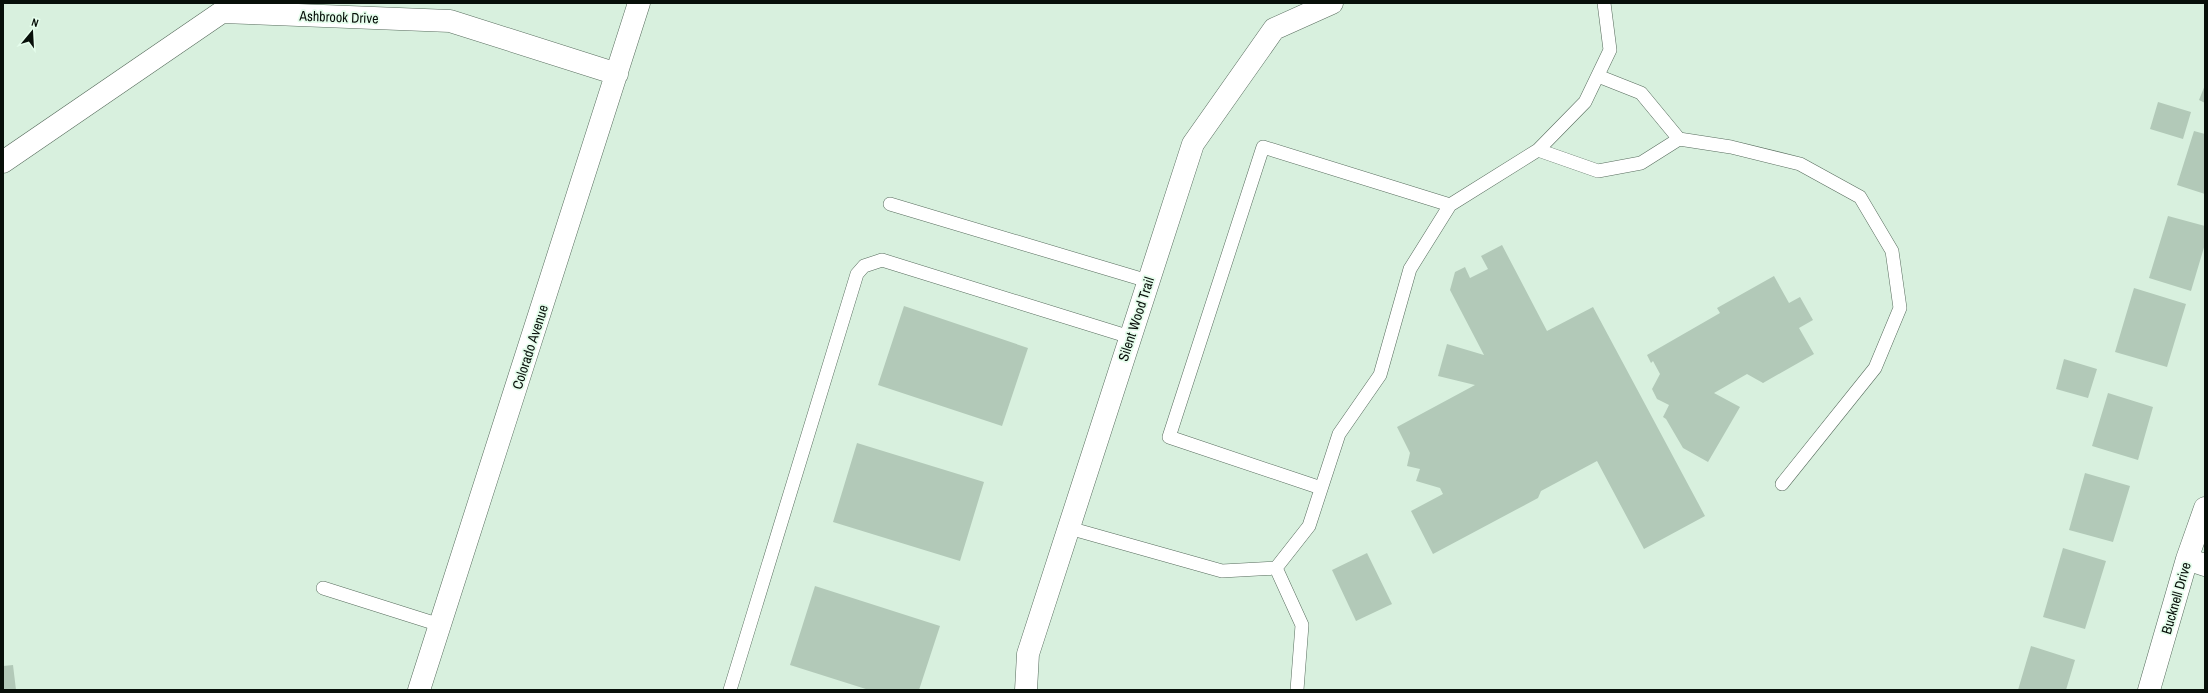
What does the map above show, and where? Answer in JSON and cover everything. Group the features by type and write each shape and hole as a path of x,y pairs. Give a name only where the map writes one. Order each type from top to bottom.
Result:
{"street":[{"name":"Colorado Avenue","path":"419,690 639,3"},
{"name":"Silent Wood Trail","path":"1026,690 1028,654 1193,144 1274,29 1332,3"},
{"name":"Ashbrook Drive","path":"3,162 222,8 450,21 617,74"},
{"name":"Bucknell Drive","path":"2149,690 2196,562 2205,508"}],"lane":[{"path":"1069,528 1222,571 1276,568 1309,526 1339,434 1380,375 1410,269 1450,205 1538,150 1585,102 1610,50 1604,3"},
{"path":"1598,76 1641,93 1679,139"},
{"path":"1538,150 1598,171 1641,163 1679,139 1731,147 1800,164 1860,198 1892,251 1900,308 1875,368 1782,484"},
{"path":"1321,488 1169,437 1263,147 1450,205"},
{"path":"890,204 1148,281"},
{"path":"730,690 857,274 864,266 882,260 1130,337"},
{"path":"1276,568 1302,625 1297,690"},
{"path":"323,588 440,625"}],"building":[{"path":"2205,85 2205,103 2199,100"},
{"path":"2158,102 2191,112 2183,139 2150,129"},
{"path":"2194,131 2205,134 2205,194 2177,185"},
{"path":"2168,216 2205,226 2205,244 2191,291 2149,278"},
{"path":"1502,245 1547,331 1593,307 1705,516 1644,549 1597,461 1541,491 1538,498 1433,554 1411,511 1443,494 1440,488 1416,481 1420,469 1407,466 1410,453 1397,427 1475,385 1438,376 1447,344 1484,355 1450,290 1455,272 1465,267 1470,278 1488,269 1481,256"},
{"path":"1774,276 1789,303 1800,297 1813,320 1799,328 1814,354 1763,383 1747,374 1714,393 1740,407 1708,462 1683,448 1666,419 1663,417 1669,405 1657,399 1652,389 1660,374 1653,361 1651,363 1647,355 1720,313 1717,308"},
{"path":"2134,288 2186,304 2167,367 2115,352"},
{"path":"904,306 1028,348 1002,426 878,385"},
{"path":"2064,359 2097,369 2088,398 2056,389"},
{"path":"2108,393 2153,407 2138,460 2092,446"},
{"path":"857,443 984,482 960,561 833,522"},
{"path":"2085,473 2130,486 2113,542 2069,530"},
{"path":"2063,548 2106,561 2085,629 2043,617"},
{"path":"1367,553 1392,604 1356,621 1332,570"},
{"path":"815,586 940,626 919,690 869,690 790,665"},
{"path":"2031,646 2075,660 2066,690 2018,690"},
{"path":"13,665 16,690 3,690 3,666"}]}
